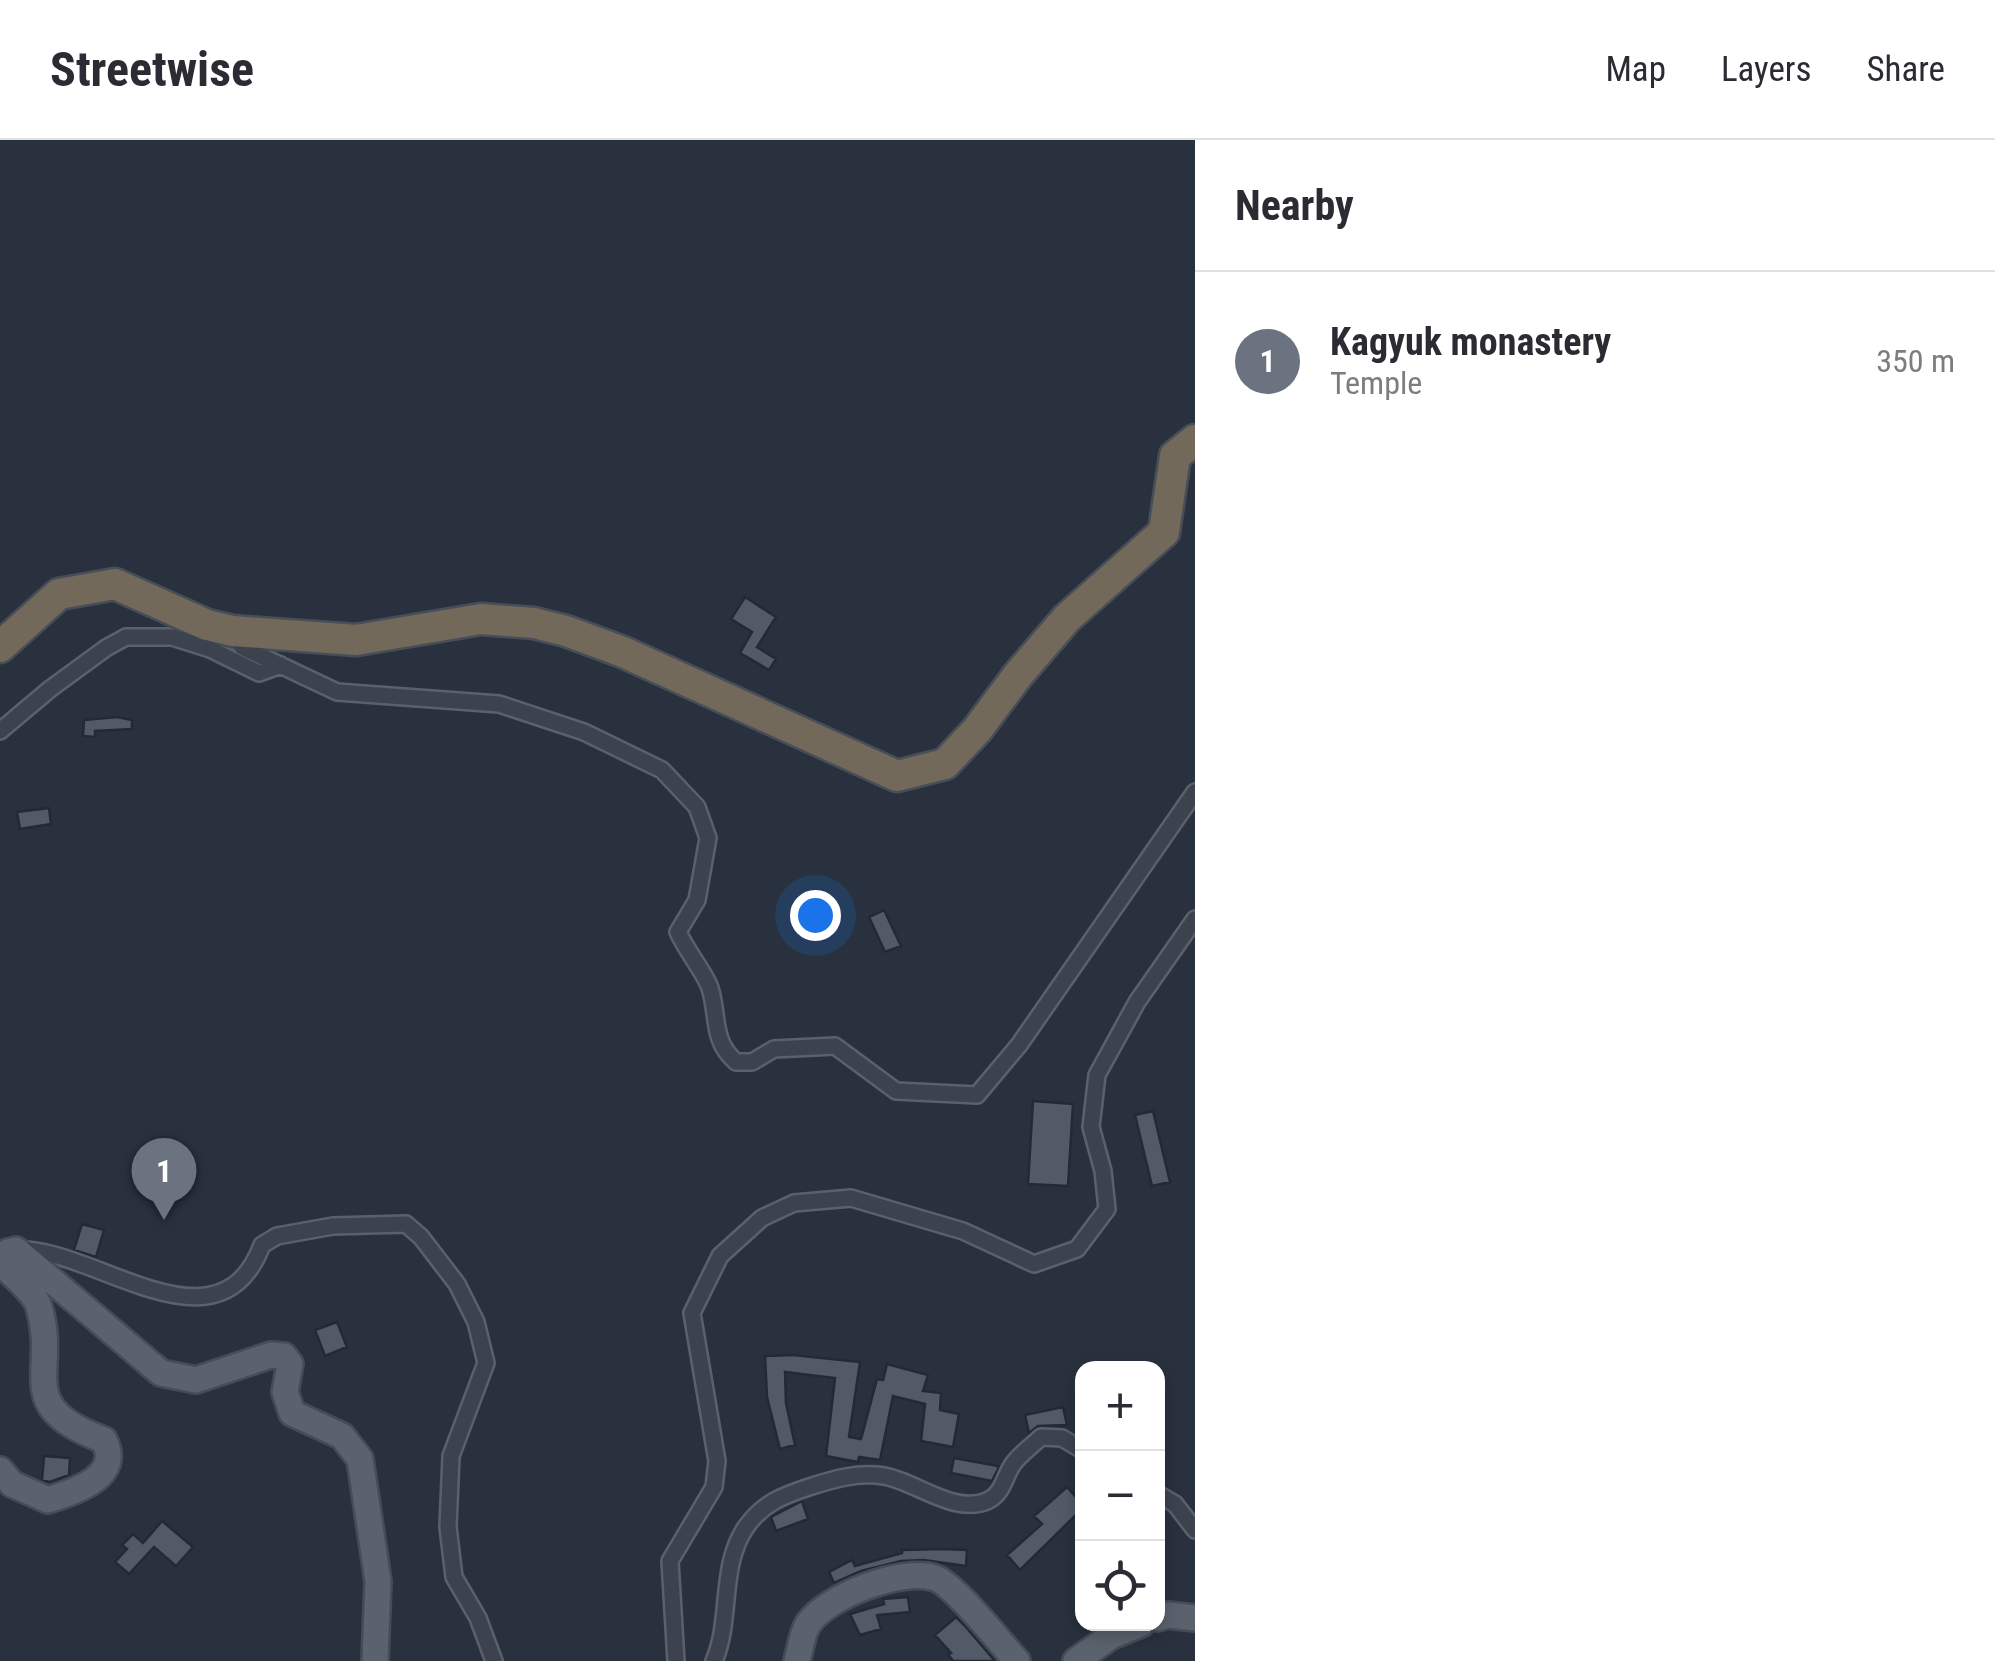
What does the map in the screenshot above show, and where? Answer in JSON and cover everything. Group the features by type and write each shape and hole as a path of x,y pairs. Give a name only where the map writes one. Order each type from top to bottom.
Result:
{"highway":[{"path":"0,647 60,594 115,584 207,624 234,630 356,640 482,619 534,622 624,652 897,776 945,764 1068,618 1164,532 1175,456 1195,440"}],"main road":[{"path":"0,1470 12,1484 48,1500 86,1487 108,1465 110,1451 104,1440 77,1431 62,1420 49,1403 41,1381 44,1344 39,1303 4,1266 8,1252 16,1250 161,1373 196,1380 271,1355 284,1356 290,1364 285,1392 292,1413 342,1436 360,1459 378,1581 375,1661"},
{"path":"797,1661 806,1626 829,1602 881,1581 935,1578 1017,1661"},
{"path":"1165,1616 1195,1618"},
{"path":"1076,1661 1124,1631"}],"street":[{"path":"234,630 242,647 338,692 499,704 584,732 662,770 696,807 708,838 696,900 678,932 688,956 710,986 723,1050 736,1062 752,1062 774,1050 835,1046 896,1091 977,1095 1019,1045 1195,792"},
{"path":"0,731 126,637 172,637 210,649 259,674 281,666"},
{"path":"676,1661 670,1561 714,1487 717,1462 692,1313 720,1256 762,1218 794,1202 851,1198 963,1231 1034,1264 1077,1249 1106,1209 1103,1171 1092,1128 1096,1075 1137,1002 1195,919"},
{"path":"16,1250 34,1248 176,1296 213,1295 236,1286 254,1265 262,1245 278,1236 333,1226 406,1224 421,1237 457,1284 476,1322 486,1363 451,1456 448,1527 454,1577 478,1618 494,1661"},
{"path":"714,1661 720,1647 727,1582 744,1530 770,1500 860,1474 888,1477 951,1501 984,1502 998,1493 1013,1464 1040,1437 1062,1438 1075,1446"},
{"path":"1165,1498 1175,1504 1195,1530"}],"building":[{"path":"745,597 776,617 757,647 776,659 769,670 740,653 752,632 731,619"},
{"path":"84,720 132,720 132,729 95,731 95,737 83,736"},
{"path":"49,808 51,824 20,829 17,812"},
{"path":"884,910 901,946 885,952 869,917"},
{"path":"1033,1101 1073,1104 1068,1186 1028,1184"},
{"path":"1153,1111 1170,1182 1152,1186 1135,1115"},
{"path":"82,1224 104,1230 96,1257 74,1250"},
{"path":"337,1322 347,1347 325,1356 315,1330"},
{"path":"765,1356 860,1362 849,1437 861,1439 877,1379 883,1380 887,1364 928,1375 923,1391 941,1393 940,1410 959,1414 953,1447 921,1441 925,1404 893,1396 880,1460 859,1457 858,1462 826,1456 835,1378 785,1372 786,1403 795,1445 780,1449 767,1397"},
{"path":"1063,1407 1067,1425 1038,1426 1029,1433 1025,1415"},
{"path":"44,1456 70,1458 69,1475 50,1482 42,1480"},
{"path":"954,1458 998,1469 992,1481 951,1473"},
{"path":"1067,1487 1075,1496 1075,1516 1020,1570 1007,1555 1042,1524 1034,1516"},
{"path":"802,1501 808,1519 776,1531 771,1517"},
{"path":"162,1521 193,1547 176,1566 154,1547 129,1574 115,1562 127,1549 122,1545 133,1534 143,1543"},
{"path":"902,1550 967,1550 966,1566 901,1561 834,1583 829,1572 852,1560 855,1566"},
{"path":"908,1597 910,1612 877,1615 881,1629 860,1635 850,1614 884,1604 883,1599"},
{"path":"956,1617 995,1661 953,1661 935,1635"}],"place":[{"name":"Kagyuk monastery","path":"164,1220"}]}
